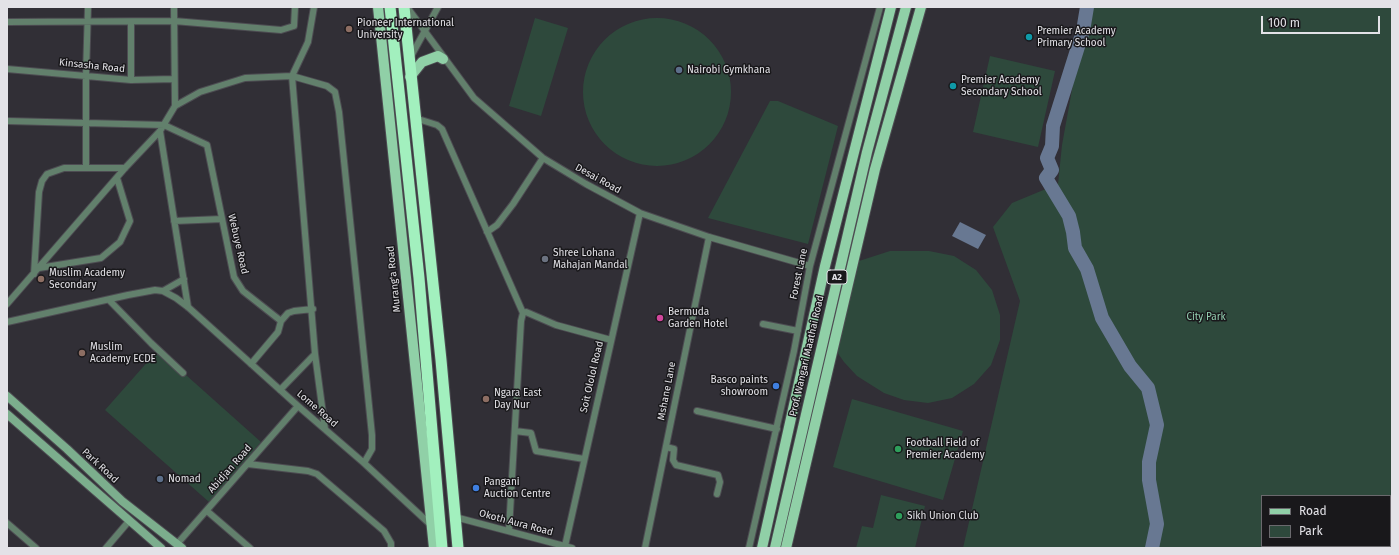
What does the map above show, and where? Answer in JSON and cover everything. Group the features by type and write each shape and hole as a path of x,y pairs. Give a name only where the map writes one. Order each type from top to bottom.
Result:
{"highway":[{"path":"390,7 421,301 442,548"},
{"path":"406,7 408,60 441,360 458,548"}],"main road":[{"name":"Murang'a Road","path":"378,7 434,548"},
{"name":"Prof. Wangari Maathai Road","path":"762,548 825,266 892,7"},
{"name":"Prof. Wangari Maathai Road","path":"775,548 867,152 906,7"},
{"path":"786,548 874,170 921,7"},
{"path":"410,77 422,62 438,56 443,58"},
{"name":"Park Road","path":"7,396 62,444 122,501 179,546"},
{"path":"7,414 161,548"}],"street":[{"path":"86,168 88,7"},
{"path":"174,7 175,106"},
{"path":"7,22 174,22 281,30 294,26 295,7"},
{"path":"314,7 308,42 292,76 313,309 315,354 325,429"},
{"name":"Desai Road","path":"406,7 474,98 543,158 586,184 640,213 709,237 810,266"},
{"path":"408,60 425,33 438,7"},
{"name":"Forest Lane","path":"749,548 798,331 810,266 880,7"},
{"path":"131,22 131,80"},
{"name":"Kinsasha Road","path":"7,69 131,80 174,79"},
{"path":"7,304 125,168 160,131 175,106 200,92 244,78 292,76 311,80 332,89 335,92 339,112 372,435 371,454 364,463"},
{"path":"415,118 437,125 442,129 523,313 521,321 509,530"},
{"path":"7,121 164,125"},
{"name":"Webuye Road","path":"164,125 206,145 234,277 238,284 269,313 281,321"},
{"path":"160,131 188,307"},
{"path":"487,232 497,225 513,204 543,158"},
{"path":"34,274 39,192 42,181 47,174 56,170 125,168"},
{"path":"39,268 101,258 120,242 130,221 117,178"},
{"name":"Soit Ololol Road","path":"569,547 584,458 640,213"},
{"path":"174,221 222,220"},
{"name":"Mshane Lane","path":"645,548 709,237"},
{"path":"7,322 148,292 163,291 184,279"},
{"name":"Lome Road","path":"163,291 188,307 364,463 432,526"},
{"path":"109,300 183,373"},
{"path":"251,364 278,332 281,321 288,314 294,311 313,309"},
{"path":"523,313 526,312 556,325 611,340"},
{"path":"763,324 798,331"},
{"path":"280,390 315,354"},
{"name":"Abidjan Road","path":"179,546 206,511 298,406"},
{"path":"697,411 776,429"},
{"path":"515,430 531,433 536,450 584,458"},
{"path":"52,454 62,444"},
{"path":"666,447 674,449 673,460 676,466 718,475 720,482 717,494"},
{"path":"248,464 304,470 317,474 384,531 391,543 391,548"},
{"path":"206,511 250,548"},
{"name":"Okoth Aura Road","path":"455,517 569,547"},
{"path":"106,548 129,521"},
{"path":"7,523 36,548"}],"green space":[{"name":"City Park","path":"1087,7 1392,7 1392,548 963,548 1020,301 993,227 1012,203 1058,184 1062,145"},
{"path":"535,18 568,28 541,116 509,106"},
{"path":"664,18 678,21 698,30 714,45 719,51 728,71 731,92 730,106 722,127 719,133 704,149 698,154 678,163 664,166 650,166 636,163 616,154 595,133 584,106 583,85 586,71 595,51 616,30 643,19"},
{"path":"990,56 1055,71 1038,147 973,132"},
{"path":"770,101 778,101 838,126 808,244 708,218"},
{"path":"890,251 929,251 954,256 976,270 992,290 1000,315 1000,340 991,365 974,384 952,398 928,403 904,400 884,393 857,376 837,352 859,261"},
{"path":"158,350 261,442 209,502 105,410"},
{"name":"Football Field of Premier Academy","path":"852,399 963,431 943,500 833,467"},
{"name":"Sikh Union Club","path":"881,495 925,506 915,548 856,548 862,526 873,528"}],"water":[{"path":"960,222 986,235 978,249 952,236"}],"waterway":[{"path":"1087,7 1083,31 1053,126 1052,146 1047,158 1052,170 1046,178 1069,216 1075,248 1087,269 1102,318 1130,366 1148,388 1157,425 1149,462 1149,480 1157,524 1152,548"}],"place":[{"name":"Pioneer International University","path":"349,29"},
{"name":"Premier Academy Primary School","path":"1029,37"},
{"name":"Nairobi Gymkhana","path":"679,70"},
{"name":"Premier Academy Secondary School","path":"953,86"},
{"name":"Shree Lohana Mahajan Mandal","path":"545,259"},
{"name":"Muslim Academy Secondary","path":"41,279"},
{"name":"Bermuda Garden Hotel","path":"660,318"},
{"name":"Muslim Academy ECDE","path":"82,353"},
{"name":"Basco paints showroom","path":"776,386"},
{"name":"Ngara East Day Nur","path":"486,399"},
{"name":"Football Field of Premier Academy","path":"898,449"},
{"name":"Nomad","path":"160,479"},
{"name":"Pangani Auction Centre","path":"476,488"},
{"name":"Sikh Union Club","path":"899,516"}]}
